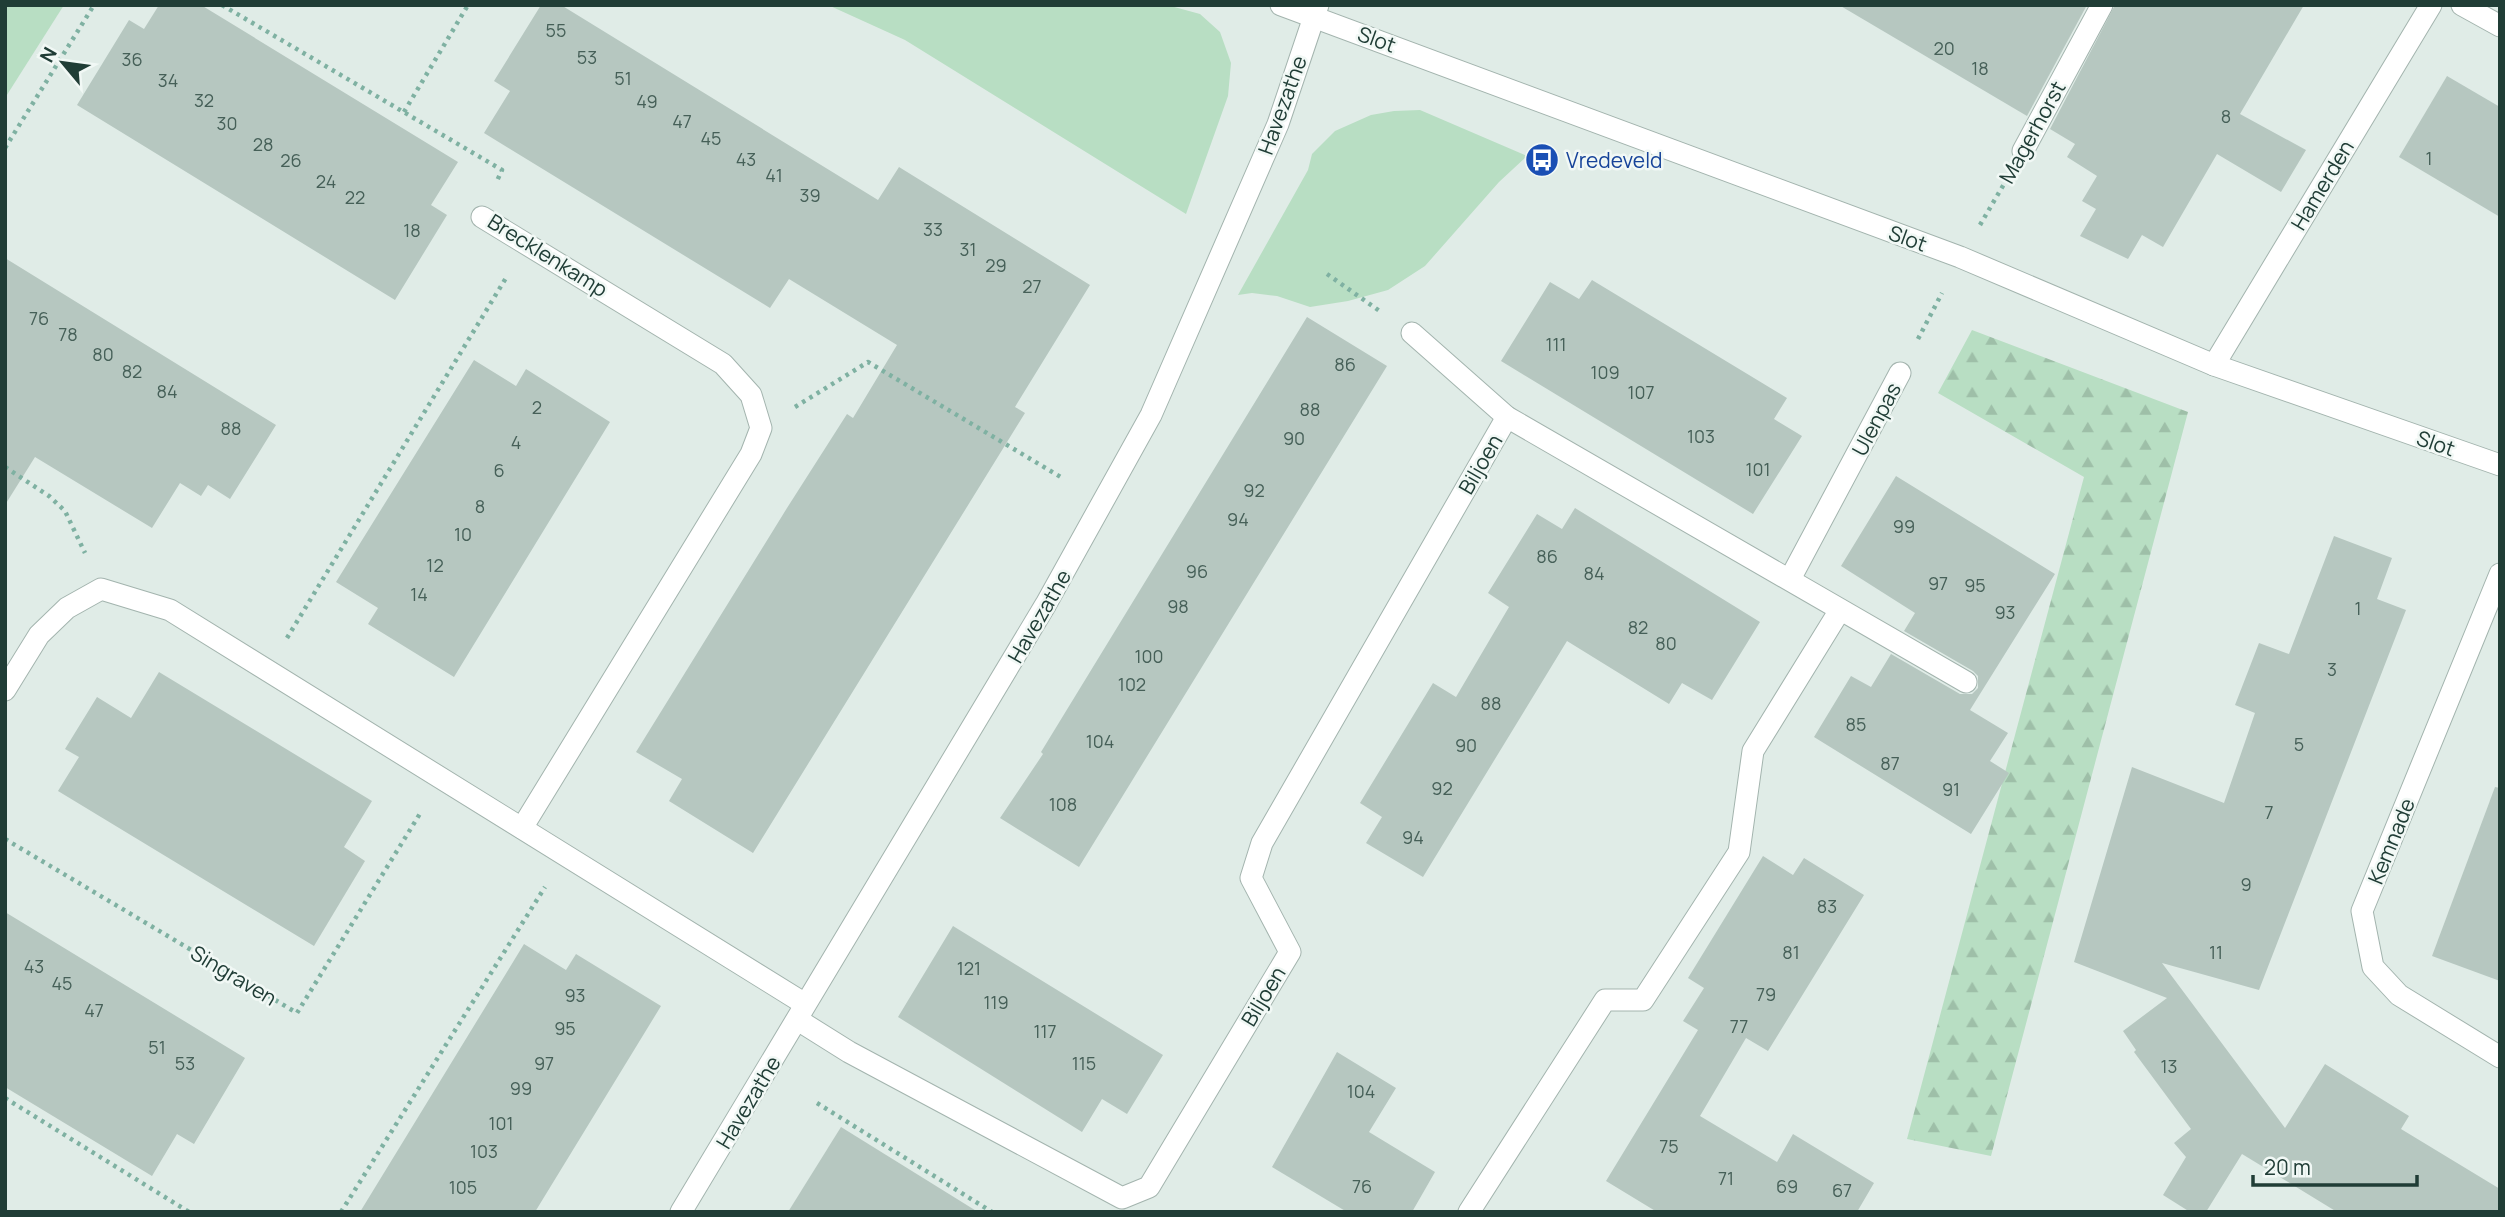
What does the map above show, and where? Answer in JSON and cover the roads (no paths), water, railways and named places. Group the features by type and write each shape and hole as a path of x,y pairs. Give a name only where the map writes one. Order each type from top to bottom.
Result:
{"street":[{"path":"1281,5 1315,10"},
{"name":"Magerhorst","path":"2023,151 2102,5"},
{"name":"Hamerden","path":"2214,365 2431,5"},
{"path":"2462,5 2500,26"},
{"name":"Slot","path":"1315,10 1961,257 2214,365 2500,465"},
{"name":"Havezathe","path":"681,1212 1046,604 1150,415 1278,124 1315,10"},
{"name":"Brecklenkamp","path":"482,217 723,364 751,395 761,428 751,454 522,828"},
{"name":"Biljoen","path":"1412,333 1507,417 1966,682"},
{"name":"Ulenpas","path":"1790,579 1900,373"},
{"name":"Biljoen","path":"801,1012 849,1052 1122,1198 1149,1187 1290,952 1251,878 1262,844 1507,417"},
{"name":"Kemnade","path":"2500,573 2362,911 2373,967 2399,995 2500,1057"},
{"path":"5,690 39,635 67,608 101,589 170,610 522,828 801,1012"},
{"path":"1469,1212 1605,1000 1643,1000 1739,852 1753,751 1840,610"}],"place":[{"name":"Vredeveld","path":"1542,160"}]}
